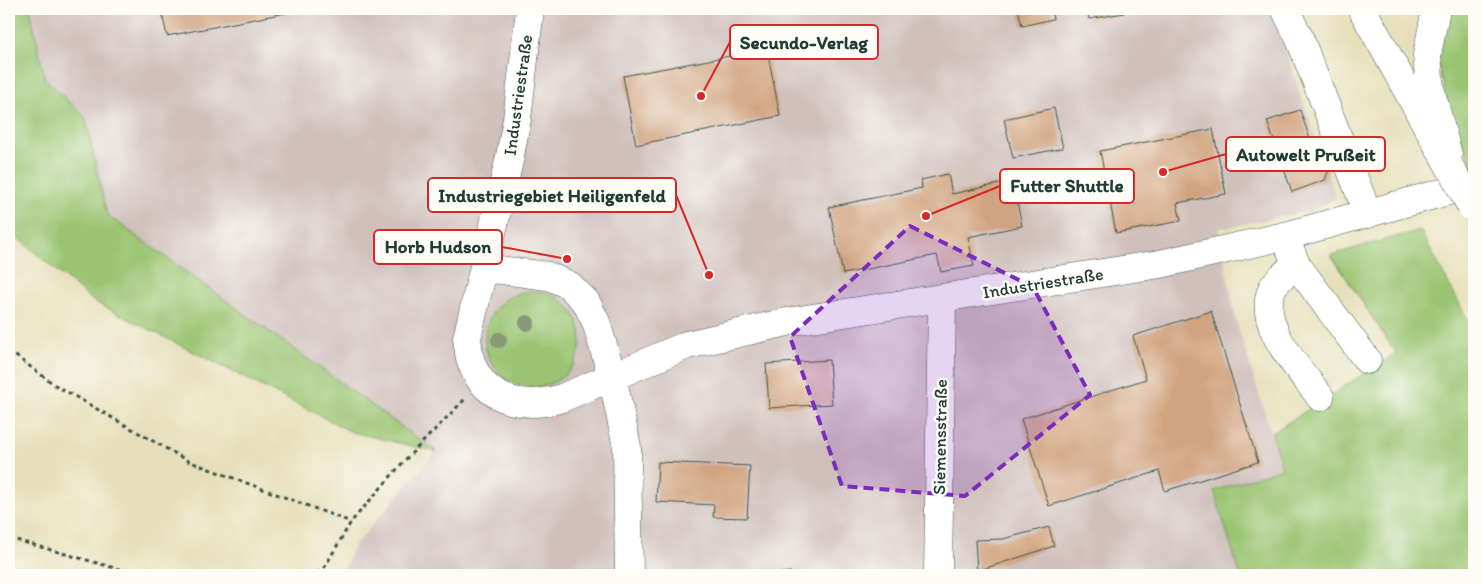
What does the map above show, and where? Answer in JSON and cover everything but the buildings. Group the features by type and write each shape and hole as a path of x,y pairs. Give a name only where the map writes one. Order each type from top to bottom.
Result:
{"street":[{"name":"Industriestraße","path":"530,9 517,118 467,338 471,361 482,382 499,396 519,404 541,404 562,398 687,345 787,322 1160,264 1285,236 1368,214 1468,193"},
{"path":"1285,9 1299,37 1368,214"},
{"path":"1436,9 1427,55 1430,88 1468,193"},
{"path":"1368,11 1468,193"},
{"path":"1285,236 1296,264 1367,360"},
{"path":"1296,264 1273,287 1268,301 1268,314 1281,342 1320,397"},
{"path":"484,268 548,276 569,285 586,302 596,322 612,376 627,447 629,575"},
{"name":"Siemensstraße","path":"938,575 942,298"}],"path":[{"path":"9,351 55,385 188,462 351,522"},
{"path":"276,575 320,574 351,522 406,459 482,382"},
{"path":"9,538 137,574 201,575"}],"highlighted area":[{"path":"910,226 1033,287 1090,395 965,496 842,486 790,337"}],"shaded area":[{"path":"30,9 1268,9 1278,29 1336,198 1310,211 1218,229 1236,321 1282,468 1213,492 1240,575 342,575 353,547 436,452 107,215 85,118 45,79"}],"green space":[{"path":"9,9 30,9 45,79 85,117 107,215 437,452 352,432 93,301 9,231"},
{"path":"1447,9 1474,9 1474,171 1460,136 1456,137 1437,61"},
{"path":"1420,230 1474,331 1474,575 1240,575 1214,491 1282,468 1272,433 1396,353 1331,255"},
{"path":"533,291 551,295 567,305 577,321 581,339 577,357 567,373 551,383 533,387 515,383 499,373 489,357 485,339 489,321 499,305 515,295"}],"place":[{"name":"Secundo-Verlag","path":"701,96"},
{"name":"Autowelt Prußeit","path":"1163,172"},
{"name":"Futter Shuttle","path":"926,216"},
{"name":"Horb Hudson","path":"567,259"},
{"name":"Industriegebiet Heiligenfeld","path":"709,275"}]}
